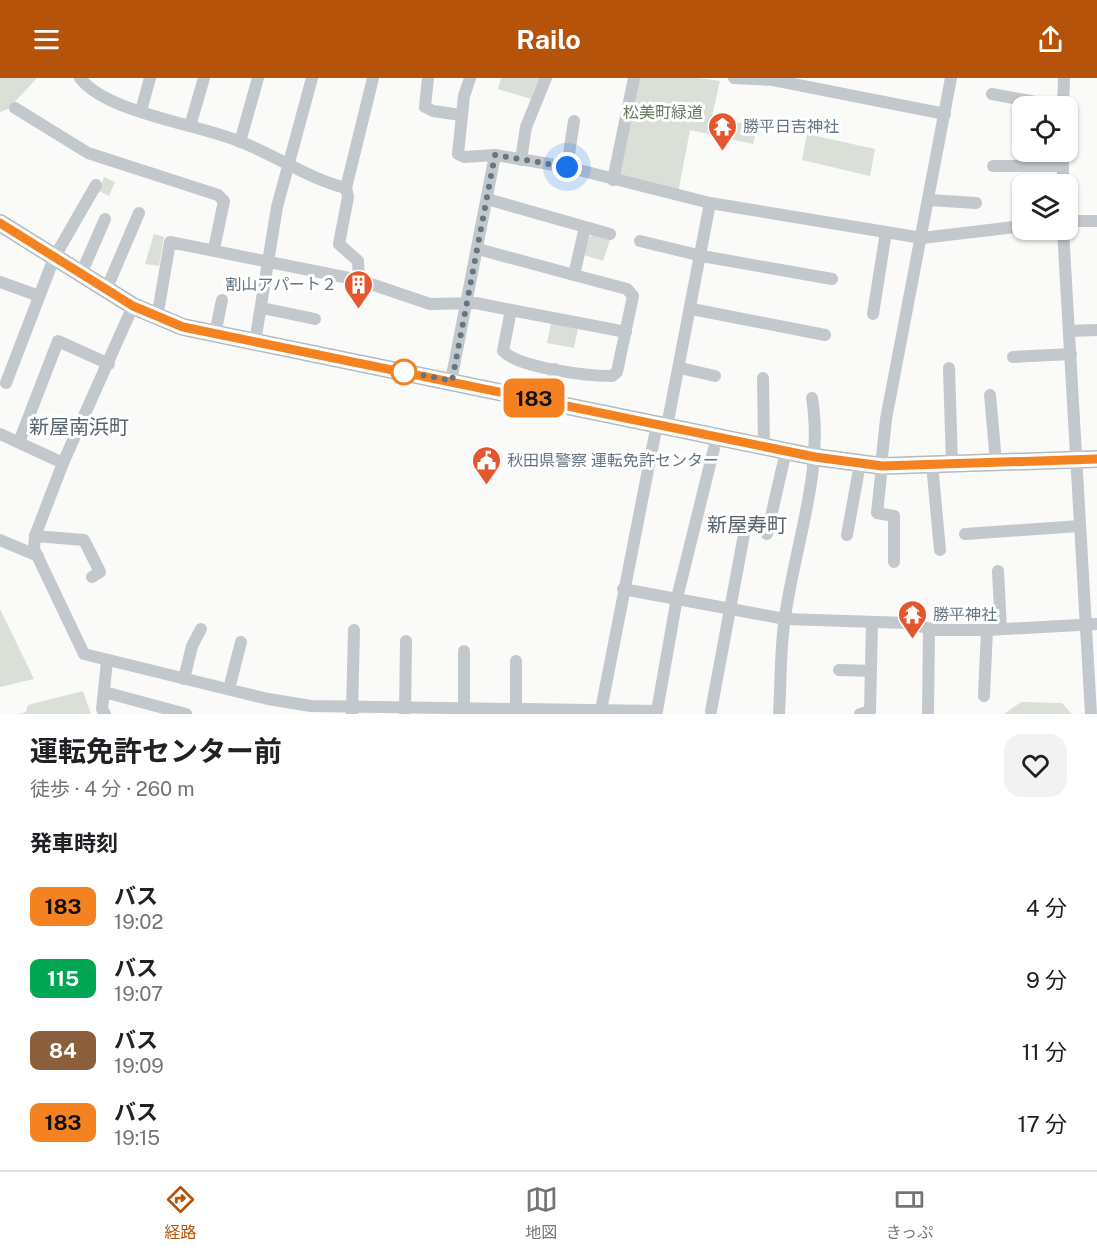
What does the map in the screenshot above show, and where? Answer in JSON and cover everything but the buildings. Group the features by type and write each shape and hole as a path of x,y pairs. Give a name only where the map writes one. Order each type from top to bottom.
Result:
{"main road":[{"path":"0,223 133,306 183,327 215,334 815,457 860,464 881,466 1097,459"}],"street":[{"path":"80,78 116,104 240,142 326,183 346,188"},
{"path":"141,111 150,78"},
{"path":"190,126 204,78"},
{"path":"240,142 258,78"},
{"path":"255,342 277,207 312,78"},
{"path":"359,280 358,261 339,244 348,197 346,188 373,78"},
{"path":"428,78 425,107 433,111 461,115"},
{"path":"470,78 461,115 460,156 495,155 567,167 612,180 710,202 922,238 1012,227"},
{"path":"521,159 526,127 546,78"},
{"path":"612,180 634,78"},
{"path":"734,78 819,83 945,114"},
{"path":"894,562 894,516 877,513 886,419 951,78"},
{"path":"1063,96 1064,78"},
{"path":"992,94 1012,98"},
{"path":"15,108 88,153 218,195 224,201 214,249"},
{"path":"567,167 574,121"},
{"path":"452,381 495,155"},
{"path":"1063,162 1063,174"},
{"path":"993,166 1063,166"},
{"path":"6,383 54,258 96,185"},
{"path":"487,199 610,234"},
{"path":"929,200 976,203"},
{"path":"601,710 623,589 662,425 680,368 710,202"},
{"path":"106,290 140,213"},
{"path":"81,274 105,219"},
{"path":"1078,222 1097,221"},
{"path":"574,275 585,227"},
{"path":"873,314 886,232"},
{"path":"1064,240 1080,526 1091,624 1091,714"},
{"path":"640,241 702,256 832,279"},
{"path":"157,318 170,242 214,249 359,280 430,304 476,303 626,332"},
{"path":"478,249 627,289 633,296 617,372 612,376 555,369 510,358 503,351 511,310"},
{"path":"0,282 39,296"},
{"path":"215,334 222,300"},
{"path":"133,306 63,463 33,542 84,654 184,679 311,706 352,710 657,711 677,598 717,436"},
{"path":"262,308 315,319"},
{"path":"692,309 825,335"},
{"path":"1070,331 1097,330"},
{"path":"19,442 58,341 109,364"},
{"path":"1013,357 1071,354"},
{"path":"680,368 715,376"},
{"path":"949,368 952,464"},
{"path":"548,401 555,369"},
{"path":"763,378 764,446"},
{"path":"990,395 996,462"},
{"path":"779,714 785,619 815,457 816,426 812,398"},
{"path":"0,434 63,463"},
{"path":"767,534 786,451"},
{"path":"848,535 860,464"},
{"path":"932,464 940,550"},
{"path":"965,534 1080,526"},
{"path":"711,711 745,529"},
{"path":"35,536 84,540 100,572 92,577"},
{"path":"0,540 38,556"},
{"path":"998,571 1001,629"},
{"path":"623,589 785,619 907,623 929,628 987,630 1091,624"},
{"path":"860,714 870,711 872,622"},
{"path":"927,714 929,628"},
{"path":"184,679 192,646 201,629"},
{"path":"352,710 354,630"},
{"path":"984,696 987,630"},
{"path":"405,711 406,641"},
{"path":"229,689 241,642"},
{"path":"464,651 464,711"},
{"path":"105,714 102,709 107,661"},
{"path":"516,661 516,709"},
{"path":"839,670 871,671"},
{"path":"104,692 186,714"}],"green space":[{"path":"0,78 37,78 8,109 0,112"},
{"path":"501,78 540,78 531,99 498,89"},
{"name":"松美町緑道","path":"637,78 698,78 720,81 712,116 757,127 753,144 690,130 678,193 616,178"},
{"path":"807,134 875,149 870,176 802,160"},
{"path":"104,177 115,182 109,196 99,191"},
{"path":"154,234 164,237 159,266 145,264"},
{"path":"593,234 610,240 603,261 581,254 587,238"},
{"path":"551,323 578,328 574,348 547,343"},
{"path":"0,609 34,679 0,687"},
{"path":"83,691 91,714 19,714 26,712 28,705"},
{"path":"1021,702 1062,703 1072,714 1004,714"}],"bus line":[{"name":"183","path":"0,223 133,306 183,327 815,457 860,464 882,466 1097,459"}],"place":[{"name":"勝平日吉神社","path":"722,152"},
{"name":"割山アパート２","path":"358,310"},
{"name":"秋田県警察 運転免許センター","path":"486,486"},
{"name":"勝平神社","path":"912,640"}],"district":[{"name":"新屋南浜町","path":"79,427"},
{"name":"新屋寿町","path":"747,525"}],"route":[{"path":"404,372 398,370 452,381 495,155 567,167"}]}
